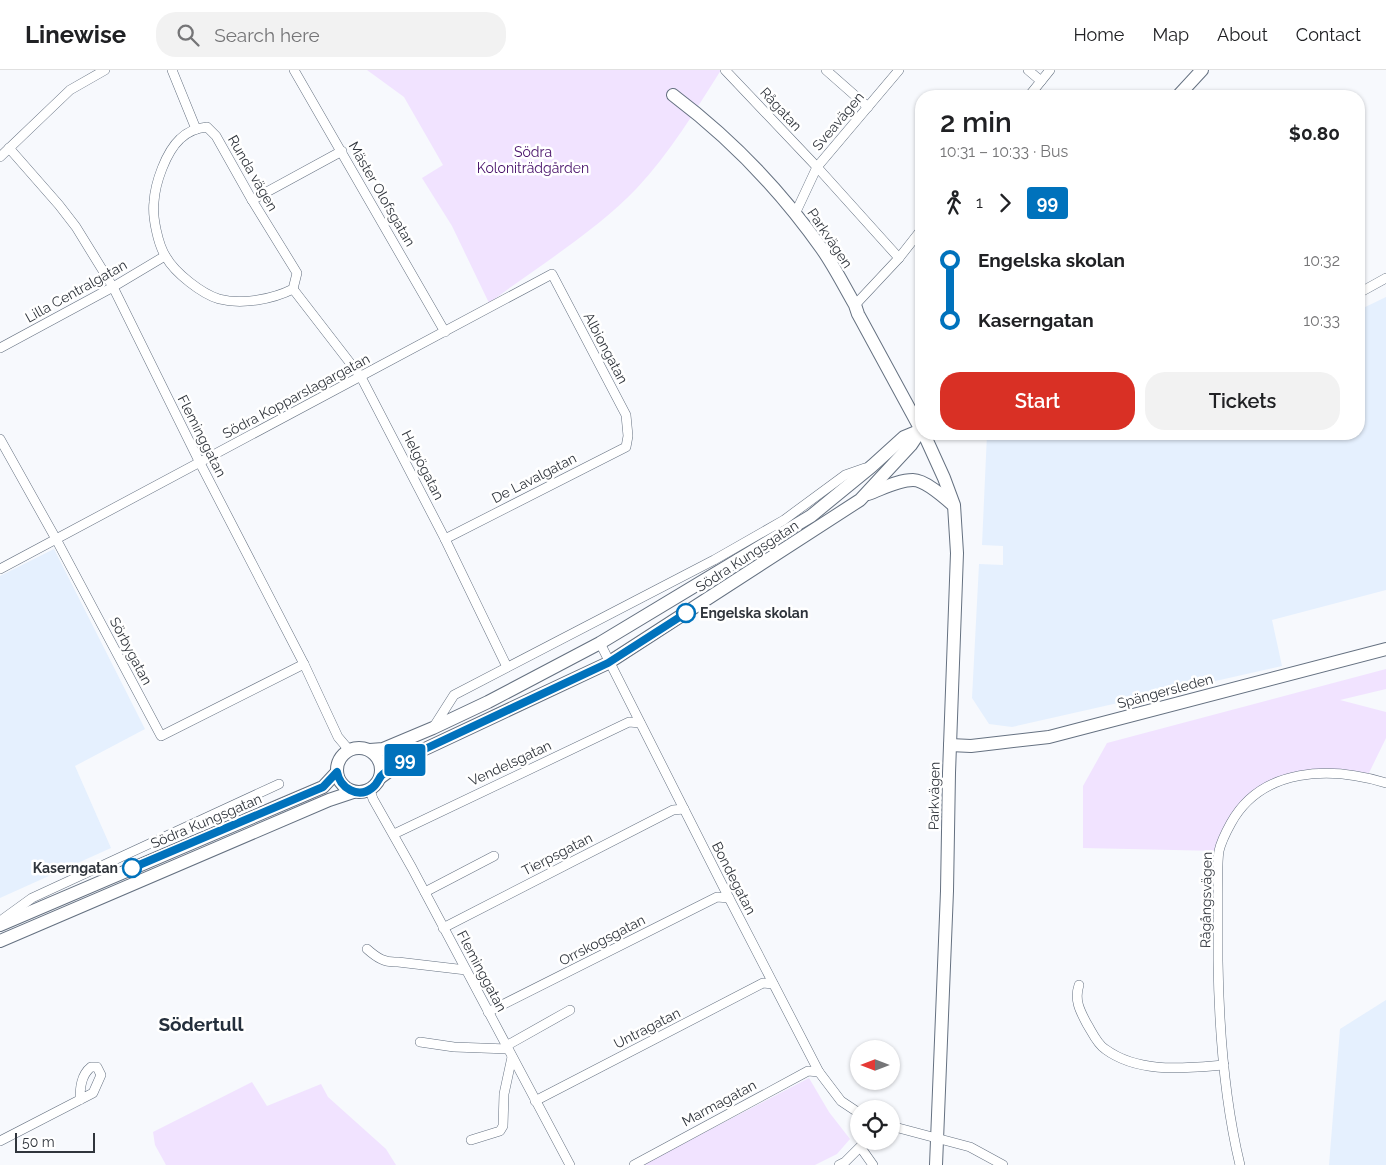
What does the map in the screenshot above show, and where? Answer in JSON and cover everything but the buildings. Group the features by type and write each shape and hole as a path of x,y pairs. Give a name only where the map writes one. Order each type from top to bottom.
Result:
{"main road":[{"path":"1184,90 1202,70"},
{"name":"Parkvägen","path":"673,95 691,108 769,182 823,250 855,305 858,314 915,419"},
{"name":"Södra Kungsgatan","path":"0,924 323,787 337,772 340,760 349,750 383,748 433,728 600,644 811,516 904,437 915,432"},
{"name":"Södra Kungsgatan","path":"0,941 320,804 353,792 370,790 380,777 410,756 608,663 809,534 866,495 915,438"},
{"name":"Parkvägen","path":"927,440 954,505 957,553 947,892 936,1165"},
{"path":"866,495 894,484 915,480 933,489 954,505"},
{"name":"Spängersleden","path":"950,745 971,746 1049,737 1386,649"},
{"path":"370,750 379,760 381,768 380,777"},
{"path":"337,772 342,784 353,792"}],"street":[{"path":"0,157 70,90 105,70"},
{"path":"172,70 196,129 180,139 159,175 153,202 158,237 165,256 199,289 219,299 252,301 280,296 294,289"},
{"name":"Mäster Olofsgatan","path":"294,70 445,332"},
{"name":"Rågatan","path":"725,70 817,167 899,258"},
{"path":"826,70 868,107"},
{"name":"Sveavägen","path":"817,167 899,70"},
{"path":"1028,70 1041,81"},
{"path":"1034,90 1050,70"},
{"name":"Runda vägen","path":"196,129 207,127 216,136 252,200 297,273 294,289"},
{"name":"Fleminggatan","path":"9,148 76,227 113,287 200,463 304,664 338,737 349,750"},
{"path":"252,200 342,151"},
{"path":"795,214 817,167"},
{"path":"855,305 899,258 915,238"},
{"name":"Lilla Centralgatan","path":"0,348 113,287 165,256"},
{"name":"Södra Kopparslagargatan","path":"0,569 552,274"},
{"name":"Albiongatan","path":"552,274 626,415 628,436"},
{"path":"1365,290 1386,278"},
{"name":"Helgögatan","path":"294,289 361,377 445,539 506,667"},
{"name":"De Lavalgatan","path":"445,539 626,447 628,436"},
{"name":"Sörbygatan","path":"1,442 56,539 161,736 304,664"},
{"name":"Södra Kungsgatan","path":"433,728 454,695 714,560 784,520 845,475 872,466"},
{"name":"Bondegatan","path":"600,644 728,898 819,1072 841,1100 850,1106"},
{"name":"Vendelsgatan","path":"394,834 629,722 640,723"},
{"name":"Rågångsvägen","path":"1240,1165 1224,1065 1219,972 1219,850 1244,803 1262,789 1276,783 1314,773 1340,773 1367,777 1386,783"},
{"name":"Södra Kungsgatan","path":"0,924 32,898 279,784"},
{"name":"Fleminggatan","path":"370,790 373,799 394,834 570,1165"},
{"name":"Tierpsgatan","path":"443,928 673,810 684,809"},
{"path":"425,892 494,856"},
{"name":"Orrskogsgatan","path":"488,1012 717,897 728,898"},
{"path":"367,949 374,956 389,963 398,962 466,970"},
{"name":"Untragatan","path":"535,1101 763,983 773,984"},
{"path":"1079,985 1076,997 1080,1011 1103,1049 1147,1066 1190,1067 1224,1065"},
{"path":"420,1042 454,1047 509,1051 570,1010"},
{"path":"471,1140 500,1131 503,1126 504,1094 509,1051"},
{"name":"Marmagatan","path":"634,1165 808,1071 819,1072"},
{"path":"0,1141 80,1100"},
{"path":"900,1128 970,1147 1003,1165"},
{"path":"839,1165 858,1150"},
{"path":"866,1150 873,1165"}],"shaded area":[{"path":"1386,297 1386,590 1272,620 1282,666 1012,727 989,724 972,698 979,564 1003,565 1003,546 982,545 987,440 1365,440 1365,307"},
{"path":"54,549 145,729 75,766 111,848 0,898 0,576"},
{"path":"1386,1000 1386,1165 1329,1165 1340,1029"}],"green space":[{"name":"Södra Koloniträdgården","path":"367,70 721,70 671,146 637,188 621,204 584,234 489,303 452,226 422,178 443,165 404,97"},
{"path":"1386,669 1386,689 1340,700 1386,712 1386,738 1367,777 1340,773 1261,785 1262,789 1253,795 1219,851 1083,848 1083,786 1107,743"},
{"path":"809,1078 829,1112 850,1139 837,1154 815,1165 642,1165"},
{"path":"252,1082 267,1106 321,1084 328,1097 386,1149 396,1165 166,1165 155,1145 153,1132"}],"bus line":[{"name":"99","path":"132,868 323,787 337,772 340,781 349,790 353,792 366,792 379,781 380,777 410,756 608,663 686,613"}],"place":[{"name":"Engelska skolan","path":"686,613"},
{"name":"Kaserngatan","path":"132,868"}],"district":[{"name":"Södertull","path":"201,1024"}]}
